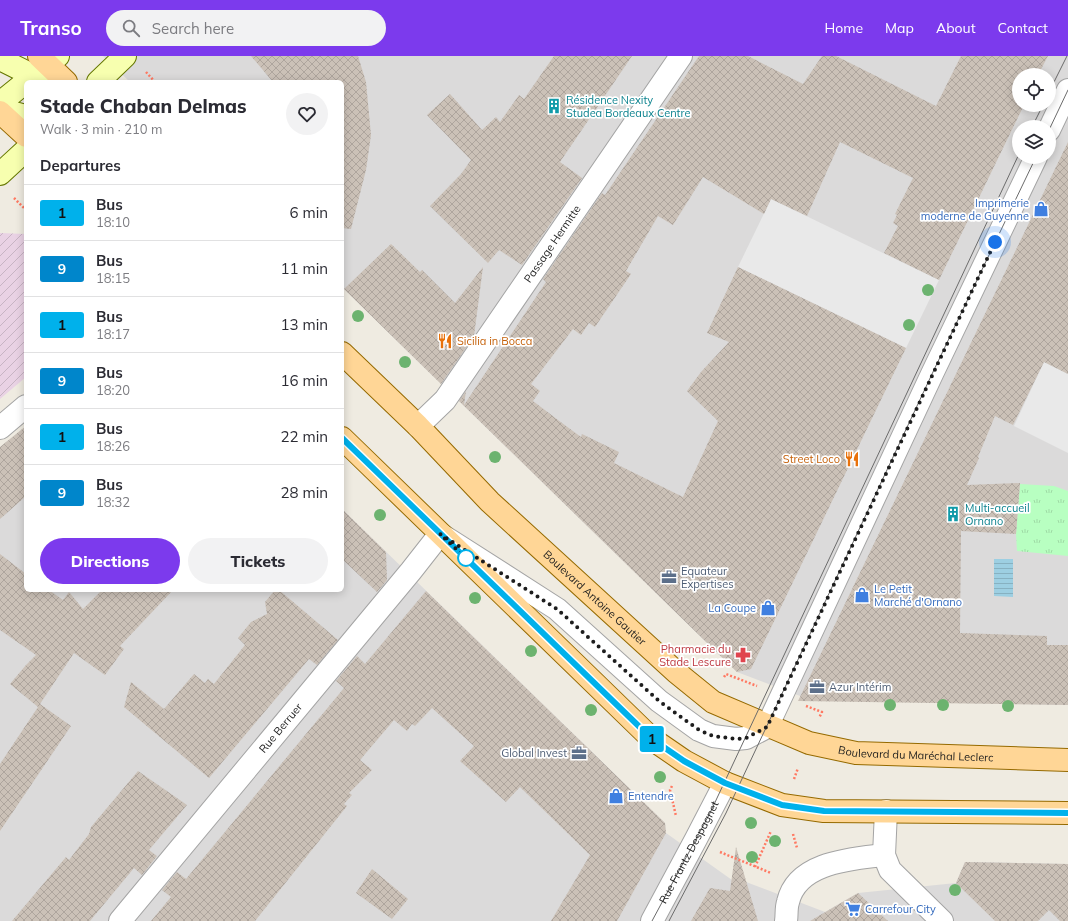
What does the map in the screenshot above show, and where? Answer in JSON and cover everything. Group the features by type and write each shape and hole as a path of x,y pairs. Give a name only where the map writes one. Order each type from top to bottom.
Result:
{"main road":[{"path":"100,80 125,56"},
{"path":"0,59 45,67 63,80"},
{"path":"29,80 45,67"},
{"path":"0,103 24,84"},
{"path":"0,108 24,115"},
{"path":"0,112 24,134"},
{"path":"0,174 24,152"},
{"name":"Boulevard Antoine Gautier","path":"344,355 418,426 490,502 676,672 713,702 767,727"},
{"path":"344,365 385,395"},
{"path":"344,440 652,739 684,761 725,783 782,805 824,811 1068,813"},
{"name":"Boulevard du Maréchal Leclerc","path":"767,727 809,743 856,753 1068,760"}],"street":[{"name":"Passage Hermitte","path":"418,426 445,400 680,56"},
{"path":"1054,120 1068,90"},
{"path":"440,534 557,609 659,701 694,727 713,736 736,739 746,738 767,727 929,380 1033,164"},
{"path":"0,428 24,408"},
{"name":"Rue Berruer","path":"120,921 411,571 440,534"},
{"name":"Rue Frantz Despagnet","path":"652,921 725,783"},
{"path":"886,811 884,855 890,870 942,921"},
{"path":"786,921 788,902 797,884 818,868 840,861 884,855"}],"path":[{"path":"782,805 792,827 799,859 795,871 797,884"}],"shaded area":[{"path":"103,56 1068,56 1068,705 808,699 737,672 344,289 344,80 128,80"},
{"path":"771,199 939,280 906,348 738,267"},
{"path":"0,233 24,234 24,379 0,399"},
{"path":"1044,362 1068,374 1068,453 1014,426"},
{"path":"24,428 24,592 344,592 344,511 665,823 666,833 732,880 746,882 825,912 858,893 956,883 965,862 1068,864 1068,921 0,921 0,448"}],"green space":[{"path":"1020,484 1054,486 1068,491 1068,556 1017,551 1016,534"}],"water":[{"path":"994,559 1013,559 1013,597 994,596"}],"building":[{"path":"251,56 358,56 366,82 371,135 366,170 351,229 344,228 344,80 271,80"},
{"path":"554,56 632,56 560,162 582,178 522,265 499,250 488,263 430,206 461,174 471,160 427,115 450,94 482,130 496,117 500,122 519,95 524,99"},
{"path":"699,56 748,56 803,84 822,56 836,56 936,106 961,56 1048,56 1042,68 1012,68 1012,112 1021,112 1017,120 1012,120 1012,130 939,280 884,253 898,226 893,223 897,215 895,214 913,178 840,142 807,216 771,199 764,214 703,177 673,225 658,216 626,271 631,274 595,327 589,323 581,335 573,329 531,384 540,391 533,401 581,437 582,434 619,452 614,463 683,497 718,421 687,391 701,372 729,342 707,333 738,267 906,348 751,669 737,672 459,401 466,391 464,405 546,282 543,279 602,193 605,195"},
{"path":"1068,142 1068,374 1044,362 1013,425 995,416 967,485 1020,483 1016,534 961,531 960,633 1047,636 1047,645 1068,645 1068,705 798,701"},
{"path":"391,244 420,272 422,270 455,303 483,267 474,336 441,384 344,289"},
{"path":"24,428 24,498 0,519 0,447"},
{"path":"344,511 386,552 387,580 377,592 344,561"},
{"path":"0,554 24,572 24,592 52,592 63,600 69,592 83,609 100,592 171,592 120,646 124,649 105,675 74,653 40,704 71,726 0,831 0,764 38,707 10,684 36,655 0,630"},
{"path":"426,591 665,823 666,833 617,921 551,921 590,855 520,787 506,802 460,761 474,746 432,708 415,726 412,724 407,731 394,720 360,760 372,770 349,793 352,795 344,804 347,806 255,921 151,921 171,897 162,890 177,872 186,879 344,688 336,681 357,656 365,664"},
{"path":"273,592 281,592 338,640 317,665 309,659 209,778 124,707 131,682 164,709 194,674 205,683 208,679 214,684 245,645 238,638 251,622 267,614 265,602"},
{"path":"138,771 187,805 149,850 157,856 142,875 134,868 90,921 12,921 66,857 69,860 89,834 91,827"},
{"path":"736,847 758,921 691,921 710,888 730,891"},
{"path":"965,862 1068,864 1068,921 1060,921 1049,910 1038,921 995,921 956,883"},
{"path":"372,869 408,899 392,919 356,893"},
{"name":"Carrefour City","path":"858,893 888,921 810,921"}],"tram line":[{"path":"1056,78 1067,56"},
{"path":"1054,120 1068,90"},
{"path":"1036,120 1040,112"},
{"path":"652,921 710,813 1014,164"},
{"path":"669,921 726,813 932,374 1033,164"}],"bus line":[{"name":"1","path":"344,440 618,708 652,739 684,761 725,783 782,805 824,811 1068,813"}],"place":[{"name":"Résidence Nexity Studea Bordeaux Centre","path":"554,106"},
{"name":"Imprimerie moderne de Guyenne","path":"1041,209"},
{"name":"Sicilia in Bocca","path":"445,341"},
{"name":"Street Loco","path":"852,459"},
{"name":"Multi-accueil Ornano","path":"953,514"},
{"name":"Equateur Expertises","path":"669,577"},
{"name":"Le Petit Marché d'Ornano","path":"862,595"},
{"name":"La Coupe","path":"768,608"},
{"name":"Pharmacie du Stade Lescure","path":"743,655"},
{"name":"Azur Intérim","path":"817,687"},
{"name":"Global Invest","path":"579,753"},
{"name":"Entendre","path":"616,796"},
{"name":"Carrefour City","path":"853,909"}],"route":[{"path":"466,558 440,534 557,609 659,701 699,730 713,736 736,739 746,738 767,727 995,242"}]}
